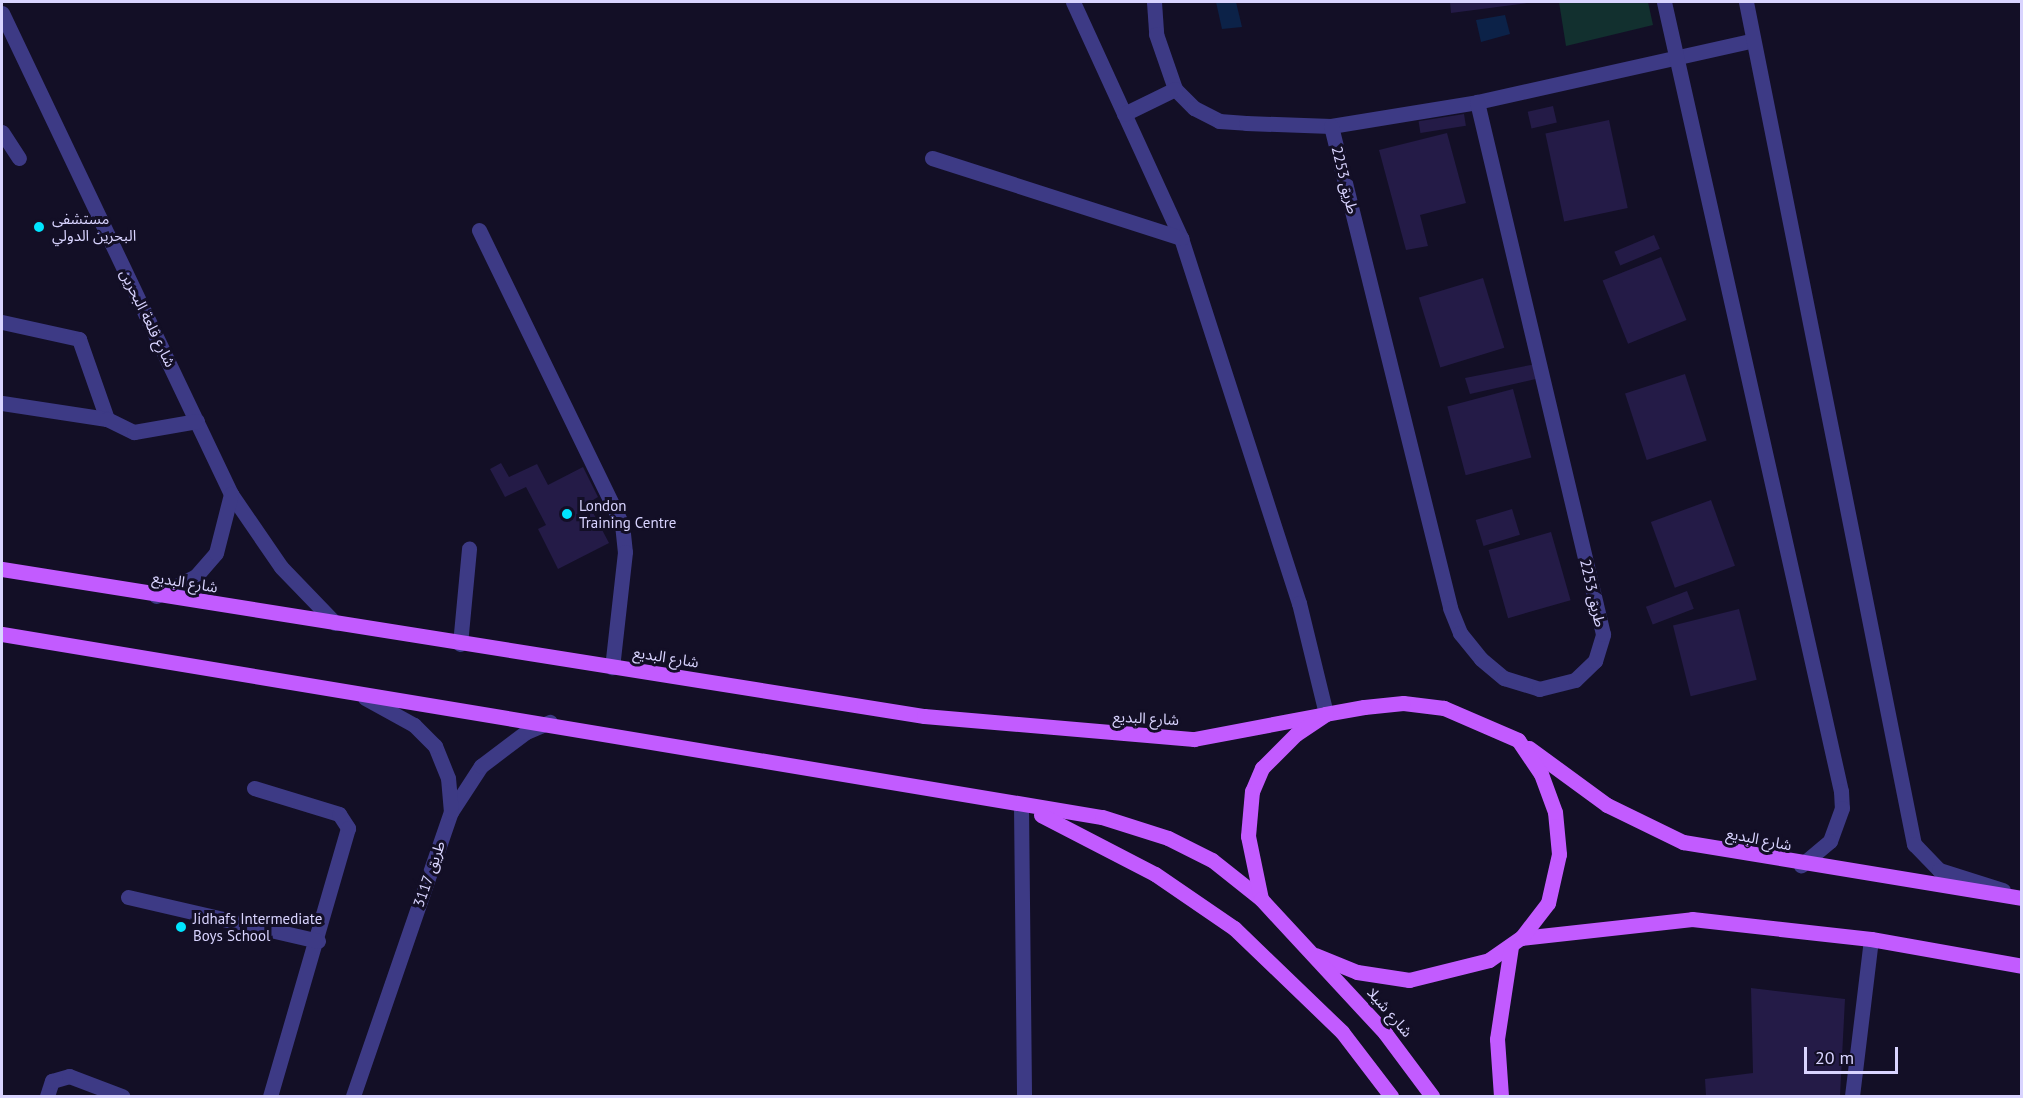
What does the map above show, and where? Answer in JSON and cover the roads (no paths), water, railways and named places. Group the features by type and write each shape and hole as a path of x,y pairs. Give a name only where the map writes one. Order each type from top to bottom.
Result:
{"main road":[{"name":"شارع البديع","path":"2,569 156,596 924,716 1097,734 1194,739 1326,714 1403,703 1424,706 1481,720 1518,740 1641,825 1683,842 1801,865 2022,896"},
{"path":"2,634 352,692 551,721 1021,806 1102,817 1168,838 1212,860 1261,899 1289,936 1315,955 1357,972 1409,980 1448,974 1516,942 1692,919 1871,939 2022,966"},
{"path":"1261,899 1248,836 1252,791 1277,752 1326,714"},
{"path":"1501,1096 1497,1039 1516,942 1548,903 1559,854 1555,812 1541,774 1518,740"},
{"path":"1021,806 1155,874 1234,928 1342,1032 1391,1096"},
{"name":"شارع شيلا","path":"1315,955 1432,1096"}],"street":[{"path":"1073,2 1181,238 1299,603 1326,714"},
{"name":"طريق 2253","path":"1154,2 1156,34 1176,89 1194,108 1219,121 1331,126 1477,102 1675,56 1751,41"},
{"path":"1664,2 1840,791 1842,808 1830,841 1801,865"},
{"path":"1746,2 1751,41 1914,844 1939,870 2022,896"},
{"name":"شارع قلعة البحرين","path":"2,13 231,494 280,567 335,623"},
{"path":"1124,114 1176,89"},
{"name":"طريق 2253","path":"1331,126 1450,608 1481,658 1504,678 1539,688 1575,680 1595,661 1603,634 1477,102"},
{"path":"2,132 19,158"},
{"path":"932,158 1181,238"},
{"path":"479,230 622,524 622,593 612,667"},
{"path":"2,322 79,339 107,419"},
{"path":"2,403 107,419 134,432 197,421"},
{"path":"156,596 196,576 211,560 224,535 231,494"},
{"path":"460,644 469,548"},
{"name":"طريق 3117","path":"352,692 385,706 435,746 448,778 451,812 353,1096"},
{"path":"451,812 488,760 551,721"},
{"path":"254,788 339,814 347,822 318,941 270,1096"},
{"path":"1021,806 1024,1096"},
{"path":"128,897 318,941"},
{"path":"1852,1096 1871,939"},
{"path":"47,1096 52,1081 69,1076 122,1096"}],"water":[{"path":"1216,2 1236,2 1242,27 1222,29"},
{"path":"1505,15 1510,34 1481,42 1476,20"}],"place":[{"name":"مستشفى البحرين الدولي","path":"39,227"},
{"name":"London Training Centre","path":"567,514"},
{"name":"Jidhafs Intermediate Boys School","path":"181,927"}]}
